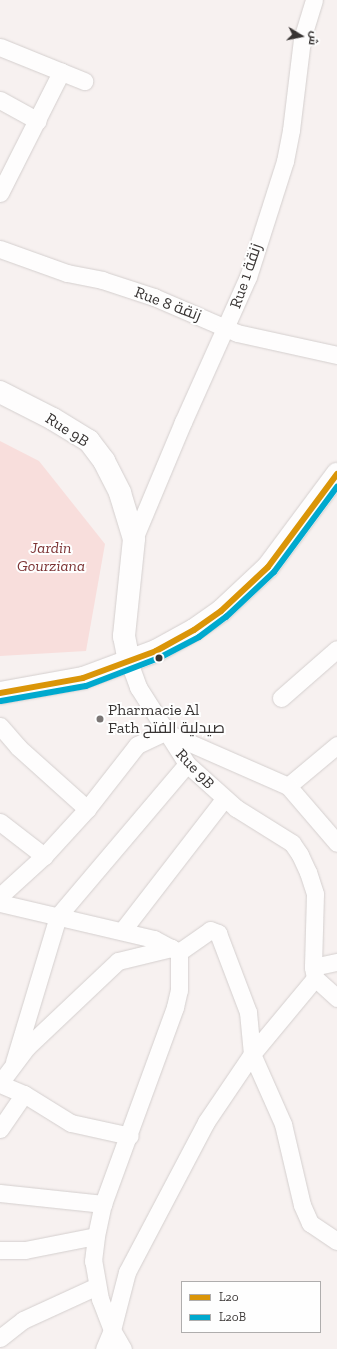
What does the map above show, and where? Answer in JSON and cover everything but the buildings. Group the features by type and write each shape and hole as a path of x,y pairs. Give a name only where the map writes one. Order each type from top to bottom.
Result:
{"main road":[{"name":"Rue 9B","path":"0,392 79,433 96,449 120,492 134,538 124,636 129,662"},
{"path":"0,693 83,678 129,662 188,634 221,611 268,567 337,474"}],"street":[{"name":"Rue 1 زنقة","path":"134,538 248,277 285,160 291,130 302,39 314,0"},
{"path":"1,49 84,81"},
{"path":"0,193 38,122 61,72"},
{"path":"0,100 38,122"},
{"name":"Rue 8 زنقة","path":"0,249 67,273 102,280 154,297 225,328 337,354"},
{"path":"281,698 337,649"},
{"name":"Rue 9B","path":"129,662 138,687 165,732 187,764 224,799 292,843 300,855 308,872 315,894 314,972"},
{"path":"0,726 18,747 87,809"},
{"path":"0,896 44,856 87,809 137,745 165,732 288,786 337,843"},
{"path":"288,786 337,745"},
{"path":"14,1062 58,916 187,764"},
{"path":"122,931 224,799"},
{"path":"0,822 44,856"},
{"path":"0,903 154,939 175,950"},
{"path":"130,1136 70,1123 24,1094 0,1084 14,1062 118,961 175,950 210,930 218,933 248,1012 252,1054 283,1124 302,1205 310,1223 337,1241"},
{"path":"124,1349 112,1330 97,1286 92,1261 96,1236 104,1204 130,1136 148,1076 166,1037 175,1007 179,990 175,950"},
{"path":"104,1349 112,1330 127,1272 206,1122 252,1054 314,972 337,962"},
{"path":"314,972 337,998"},
{"path":"0,1129 24,1094"},
{"path":"0,1192 104,1204"},
{"path":"0,1250 25,1250 96,1236"},
{"path":"0,1338 23,1320 97,1286"}],"green space":[{"name":"Jardin Gourziana","path":"0,441 39,461 105,544 86,651 0,656"}],"transit line":[{"name":"L20","path":"0,693 83,678 156,651 194,630 221,611 268,567 337,474"},
{"name":"L20B","path":"1,701 86,686 159,658 199,637 226,617 274,572 337,487"}],"place":[{"name":"Pharmacie Al Fath صيدلية الفتح","path":"100,719"}]}
